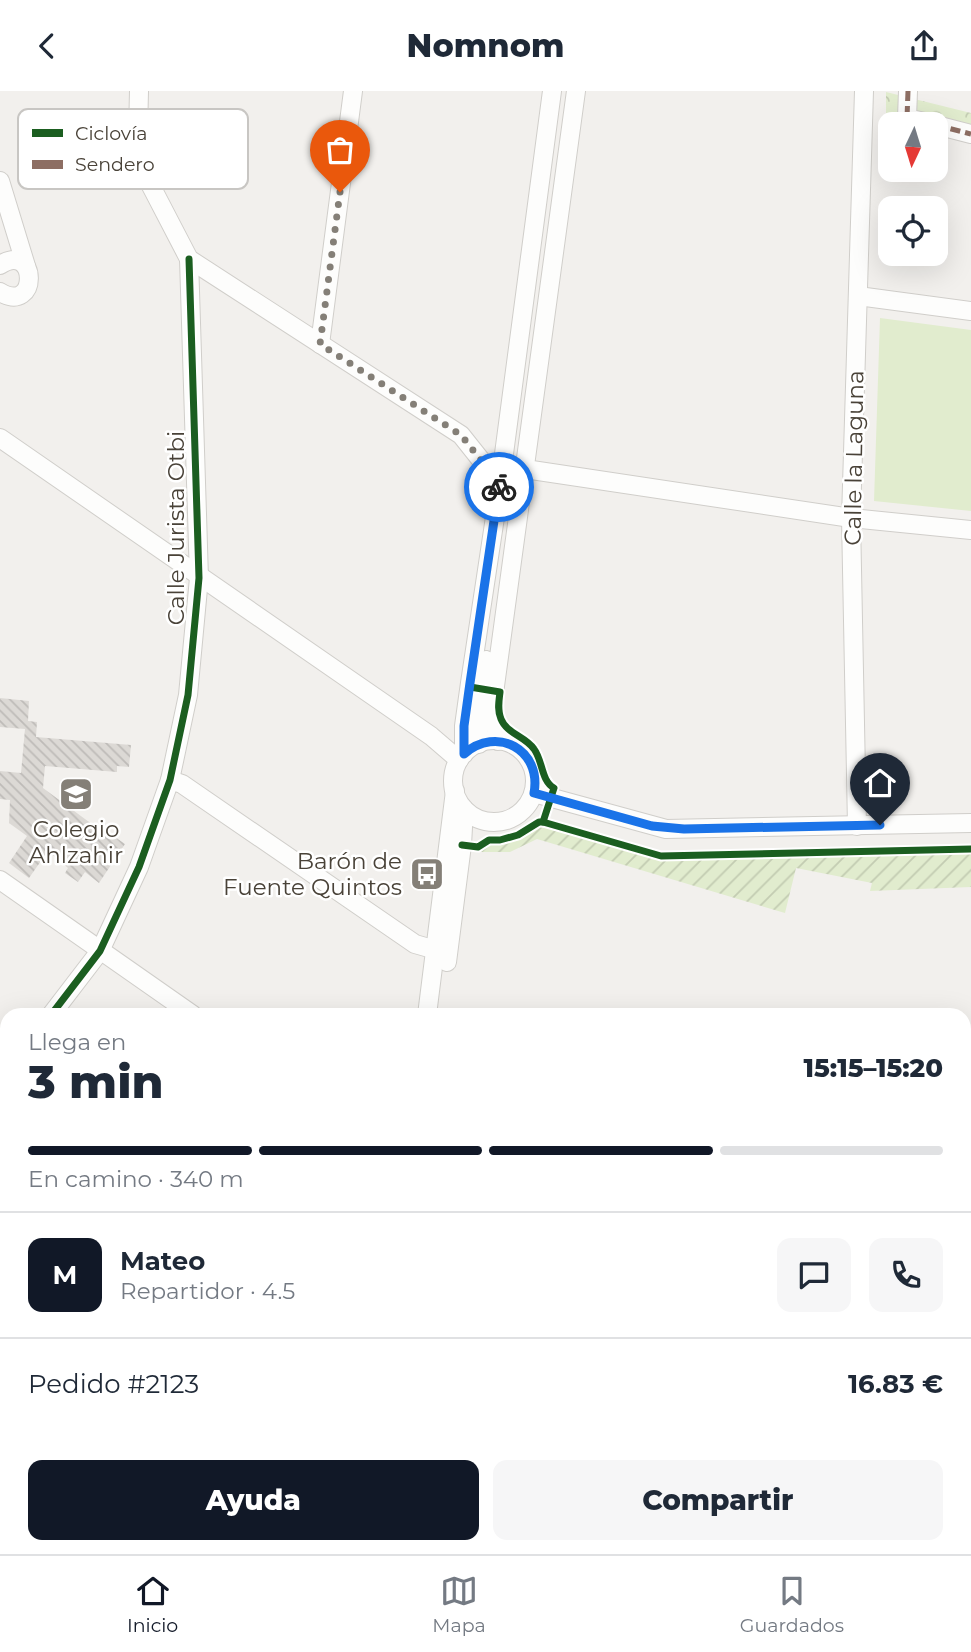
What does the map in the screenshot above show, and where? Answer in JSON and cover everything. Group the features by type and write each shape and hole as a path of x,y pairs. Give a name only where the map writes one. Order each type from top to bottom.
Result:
{"street":[{"path":"139,91 139,109"},
{"path":"320,344 353,91"},
{"path":"467,752 464,726 500,484 552,91"},
{"path":"428,1008 455,791 454,781 467,752 480,698 562,91"},
{"path":"498,741 493,712 495,686 576,91"},
{"name":"Calle la Laguna","path":"857,826 851,518 864,91"},
{"path":"907,112 908,91"},
{"path":"948,128 971,134"},
{"path":"0,181 30,276 30,282 24,292 14,297 0,292"},
{"path":"153,189 189,260 461,435 500,484"},
{"path":"0,265 8,260 15,260 26,266"},
{"name":"Calle Jurista Otbi","path":"56,1008 100,951 139,867 170,780 188,695 200,577 189,260"},
{"path":"858,296 971,311"},
{"path":"0,438 431,736 467,752 498,741 511,744 522,751 535,774 534,793 523,810 512,818 499,822 474,817 464,809 455,791"},
{"path":"526,470 851,518 971,530"},
{"path":"431,736 443,737 464,726"},
{"path":"170,780 182,783 415,944 436,950"},
{"path":"534,793 666,829 971,823"},
{"path":"441,1008 463,845 464,809"},
{"path":"463,845 486,821"},
{"path":"0,880 182,1008"}],"green space":[{"path":"886,92 971,113 971,138 948,132 948,112 886,112"},
{"path":"880,318 971,330 971,511 874,501"},
{"path":"542,825 661,860 971,853 971,887 870,891 872,883 796,868 785,913 537,839 510,852 481,852 488,844 516,839"}],"building":[{"path":"0,698 29,701 28,721 37,722 36,737 131,745 129,767 117,766 117,772 45,766 43,788 112,839 115,837 125,844 99,883 85,872 78,882 65,873 68,868 48,851 29,878 9,863 27,836 9,823 10,800 0,799 0,771 21,773 25,729 0,727"}],"marked path":[{"path":"907,112 908,91"},
{"path":"948,128 971,134"}],"cycle path":[{"path":"56,1008 100,951 139,867 170,780 188,695 199,578 189,259"},
{"path":"470,687 500,692 501,719 537,754 547,781 554,788 543,822"},
{"path":"462,845 478,847 489,840 518,835 543,822 661,856 971,849"}],"way so far":[{"path":"340,192 320,344 461,435 490,470 500,484 499,487"}],"place":[{"name":"Colegio Ahlzahir","path":"76,794"},
{"name":"Barón de Fuente Quintos","path":"427,874"}],"route":[{"path":"499,487 464,726 464,754 488,741 511,744 522,751 530,762 535,774 534,793 666,829 880,825"}]}
